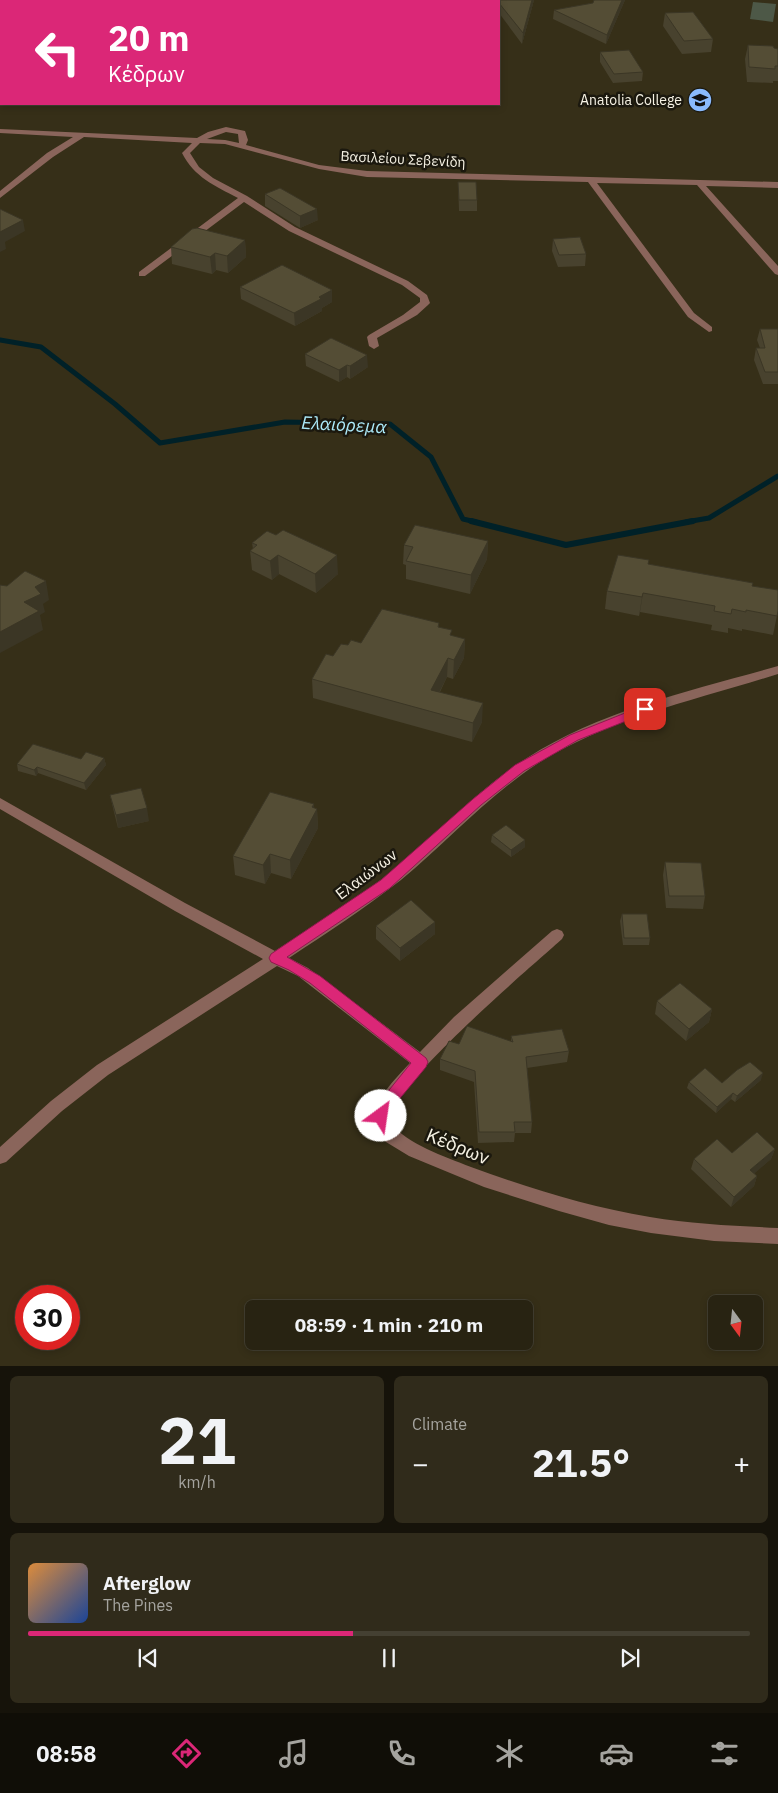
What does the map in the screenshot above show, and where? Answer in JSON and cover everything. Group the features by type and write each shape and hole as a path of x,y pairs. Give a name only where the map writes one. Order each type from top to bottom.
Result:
{"street":[{"path":"242,145 243,134 233,129 218,130 199,140 186,153 190,162 199,173 244,198 292,229 404,283 424,297 425,303 419,310 372,337 374,346"},
{"name":"Βασιλείου Σεβενίδη","path":"0,131 199,140 242,145 292,161 355,172 778,185"},
{"path":"0,195 50,155 82,135"},
{"path":"590,179 691,315 709,328"},
{"path":"700,182 704,189 778,272"},
{"path":"142,274 244,198"},
{"name":"Ελαιώνων","path":"0,1157 72,1093 114,1062 276,958 386,884 499,783 548,750 583,733 653,706 778,670"},
{"path":"0,803 111,869 294,966 315,980 420,1062 459,1022 557,935"},
{"name":"Κέδρων","path":"420,1062 386,1104 381,1116 380,1122 386,1134 402,1145 488,1180 609,1217 664,1227 778,1236"}],"green space":[{"path":"753,2 776,4 773,22 750,19"}],"building":[{"path":"500,0 532,0 523,33 500,4"},
{"path":"594,0 622,0 607,35 554,10 593,3"},
{"path":"693,12 713,39 684,41 665,13"},
{"path":"748,45 773,46 778,49 778,66 775,66 775,69 749,67"},
{"path":"629,50 643,72 614,74 600,52"},
{"path":"458,182 476,182 477,200 459,200"},
{"path":"280,188 317,209 300,216 265,194"},
{"path":"0,209 23,220 0,232"},
{"path":"197,228 245,240 227,256 215,253 210,257 171,247 192,229"},
{"path":"580,237 586,254 559,255 553,239"},
{"path":"282,265 332,290 319,297 321,299 294,313 240,287"},
{"path":"760,329 778,329 778,372 765,372 756,348 765,348"},
{"path":"331,338 367,355 350,366 347,365 339,370 305,354"},
{"path":"415,525 488,541 471,575 406,561 413,547 404,545"},
{"path":"283,530 337,555 315,574 278,555 270,561 250,551 257,545 252,543 267,531 276,535"},
{"path":"618,555 649,560 648,564 753,583 752,586 778,590 777,616 732,609 731,614 714,611 715,606 643,593 642,597 607,591"},
{"path":"25,571 46,581 35,587 41,594 24,602 39,611 0,632 0,585 7,586"},
{"path":"382,609 439,623 438,627 452,630 450,635 465,639 454,660 448,658 431,690 483,703 473,723 312,679 326,654 333,656 341,644 348,645 351,640 361,643"},
{"path":"33,744 81,759 86,752 104,758 84,783 37,767 34,770 17,764"},
{"path":"141,788 147,808 116,815 110,795"},
{"path":"270,792 314,804 312,807 317,809 290,860 270,854 263,865 233,856"},
{"path":"506,825 525,840 511,850 492,835"},
{"path":"665,862 701,863 705,896 669,896"},
{"path":"411,900 435,922 400,948 376,926"},
{"path":"622,914 647,914 650,938 624,938"},
{"path":"680,983 712,1009 689,1029 657,1001"},
{"path":"467,1026 513,1042 511,1036 562,1029 569,1051 526,1057 532,1122 514,1122 515,1132 479,1132 475,1071 440,1059 449,1041 459,1044"},
{"path":"750,1062 763,1073 737,1096 733,1093 717,1107 689,1082 705,1068 722,1083"},
{"path":"757,1132 775,1149 750,1170 757,1176 734,1197 694,1159 717,1139 732,1153"}],"waterway":[{"name":"Ελαιόρεμα","path":"0,340 41,347 115,404 160,443 285,422 390,424 431,457 463,519 476,522"},
{"name":"Ελαιόρεμα","path":"686,522 709,518 778,476"},
{"name":"Ελαιόρεμα","path":"471,521 566,545 693,521"}],"place":[{"name":"Anatolia College","path":"700,100"}],"route":[{"path":"381,1116 386,1104 420,1062 383,1031 315,980 294,966 276,958 386,884 477,802 520,768 548,750 607,723 645,709"}]}
